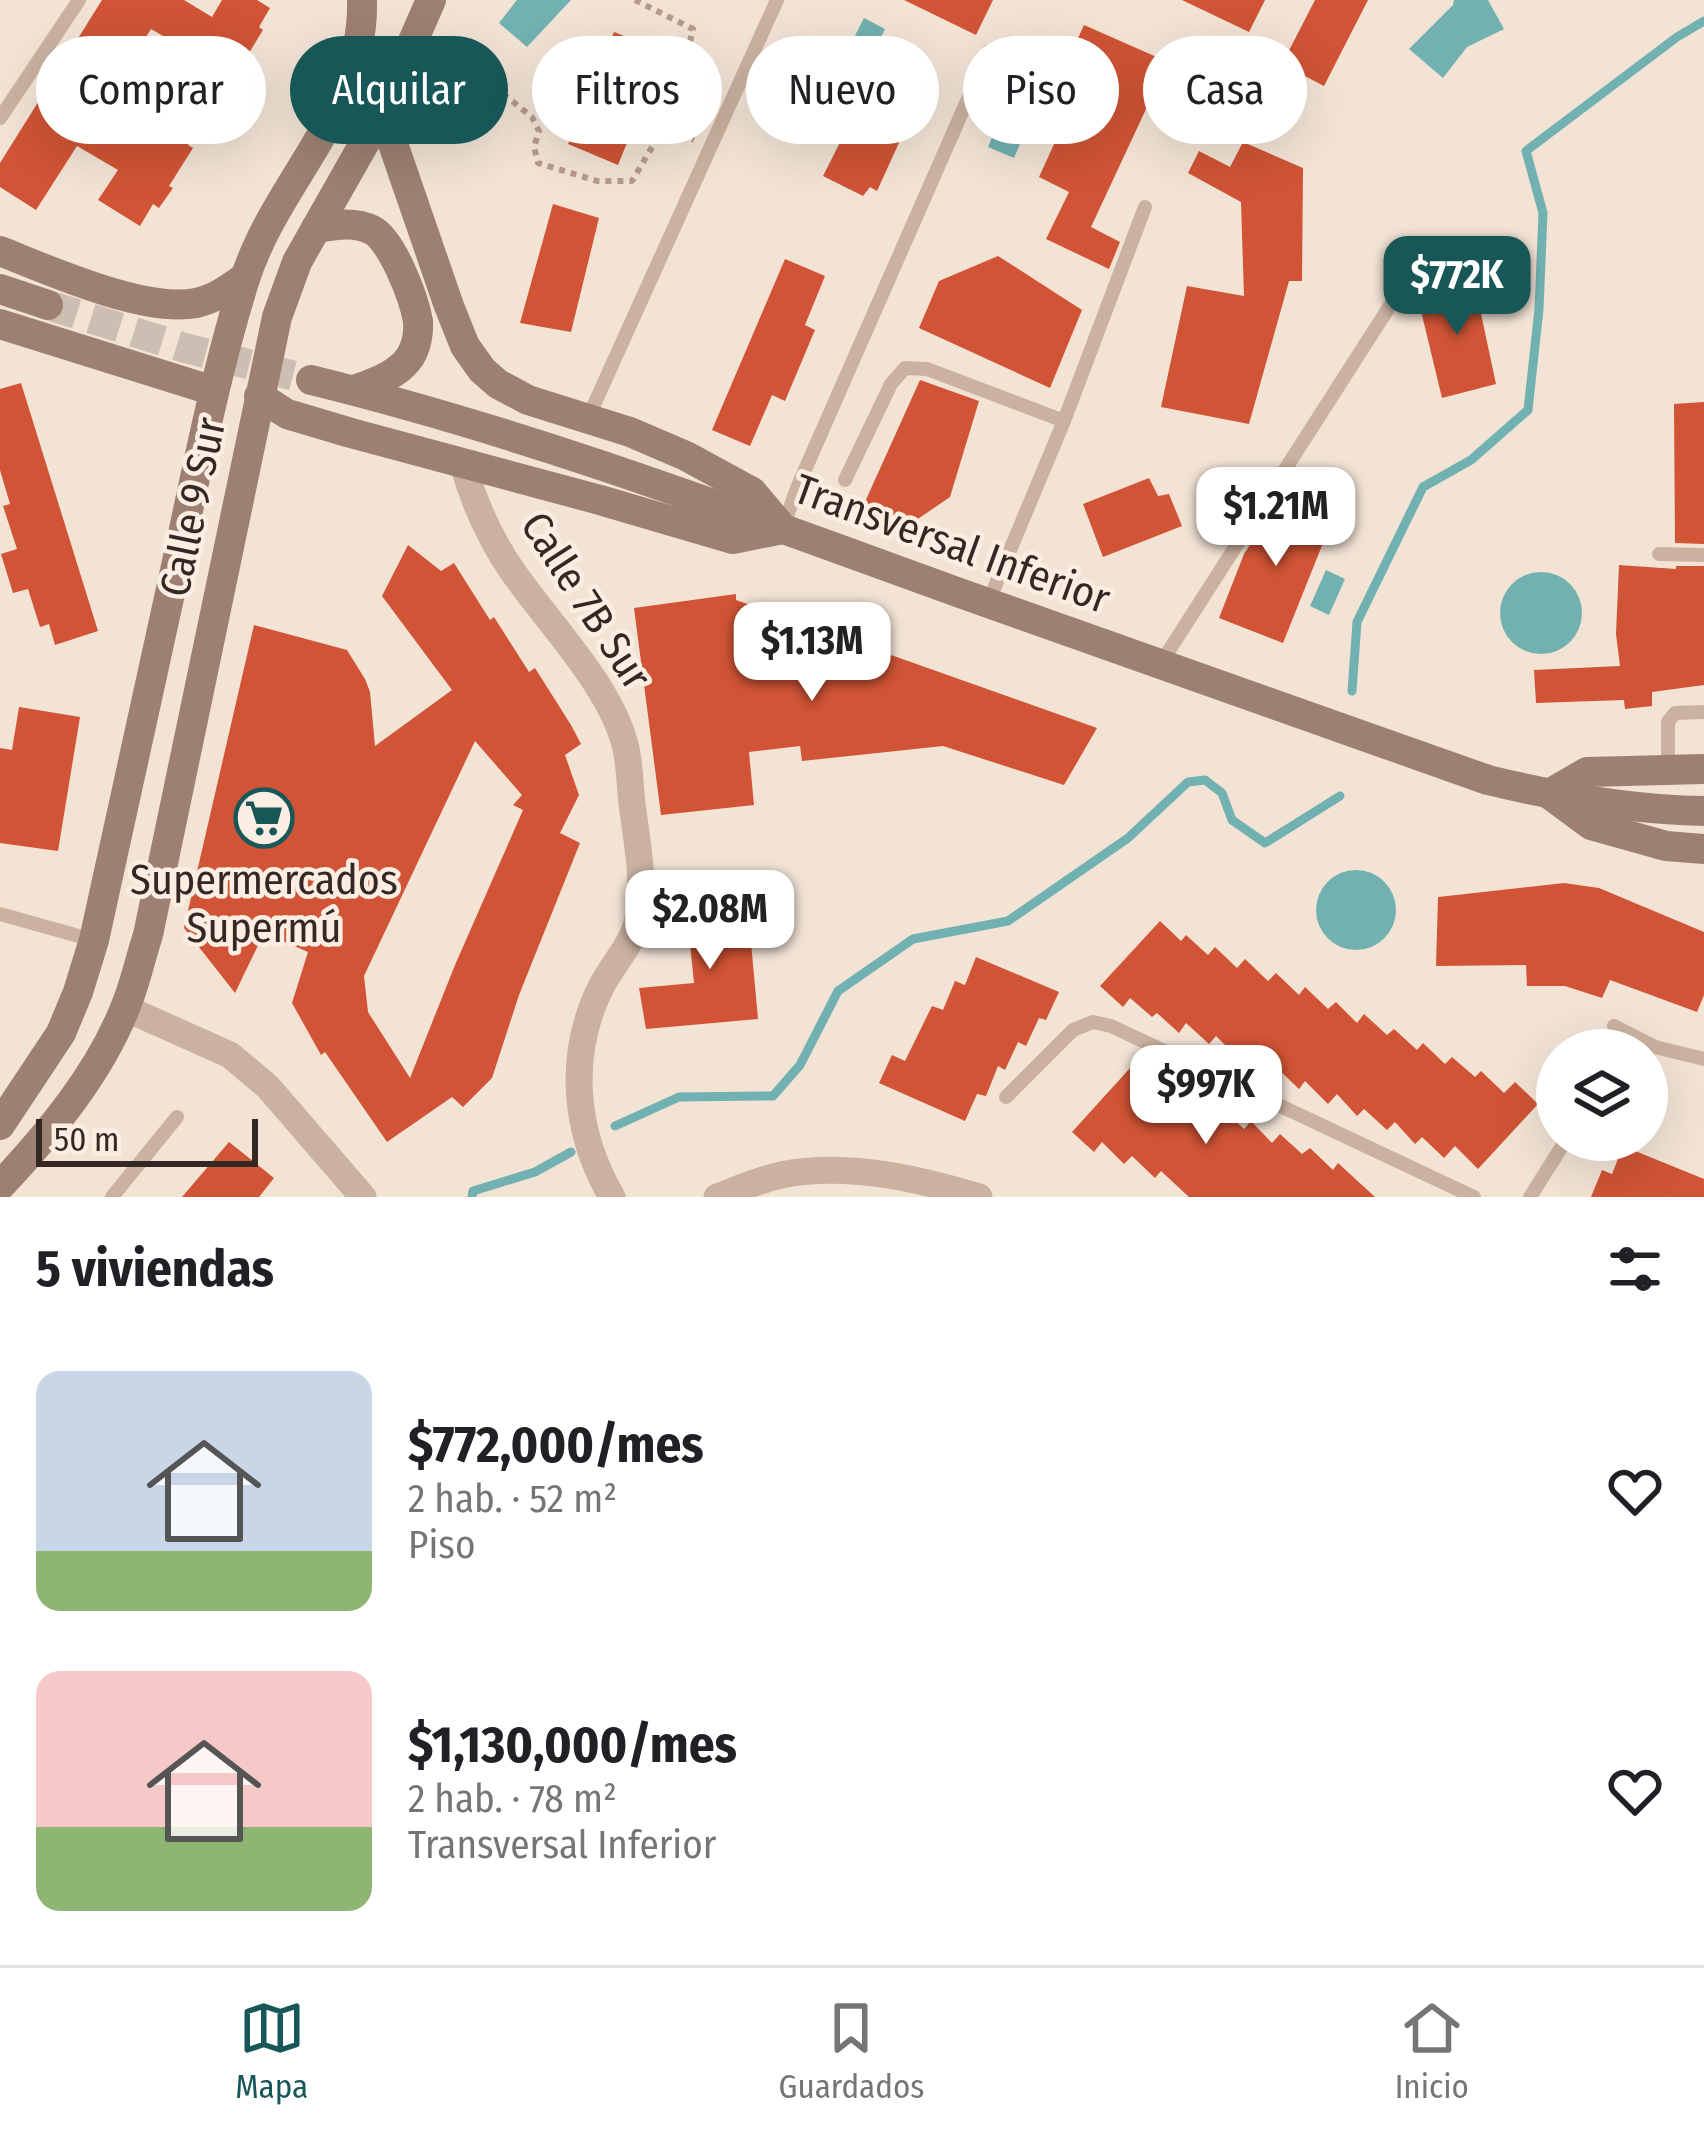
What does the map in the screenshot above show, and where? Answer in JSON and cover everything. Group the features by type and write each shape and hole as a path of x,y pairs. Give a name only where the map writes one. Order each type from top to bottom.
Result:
{"main road":[{"name":"Calle 9 Sur","path":"0,1125 61,1033 78,992 94,940 214,391 245,277 279,205 351,79 362,0"},
{"name":"Calle 9 Sur","path":"415,36 430,0"},
{"name":"Calle 9 Sur","path":"0,1186 57,1122 125,1008 148,935 277,317 297,262 364,144"},
{"path":"259,395 287,414 733,539 783,529 752,492 686,455 631,432 528,400 482,370 465,346 392,144"},
{"path":"316,228 356,225 385,239 418,319 410,357 397,370 353,390"},
{"path":"0,251 143,301 172,305 200,302 245,277"},
{"path":"0,289 48,305"},
{"path":"0,324 214,391"},
{"name":"Transversal Inferior","path":"311,380 681,490 1488,779 1549,794 1704,811"},
{"path":"1704,769 1586,772 1549,794 1591,825 1666,846 1704,849"}],"street":[{"name":"Calle 7B Sur","path":"463,464 475,505 510,569 580,662 608,705 626,746 641,902 635,930 588,1015 577,1088 585,1134 612,1197"},
{"path":"125,1008 230,1055 268,1088 363,1197"},
{"path":"717,1197 777,1176 814,1170 933,1183 979,1197"}],"lane":[{"path":"2,113 79,0"},
{"path":"722,122 778,0"},
{"path":"783,529 796,488 963,110"},
{"path":"587,418 712,144"},
{"path":"988,603 1064,422 1145,207"},
{"path":"1160,663 1402,287"},
{"path":"845,480 891,383 904,368 927,369 1064,422"},
{"path":"1659,554 1704,554"},
{"path":"1668,772 1668,722 1675,713 1704,712"},
{"path":"0,914 94,940"},
{"path":"1006,1097 1073,1030 1093,1022 1111,1026 1474,1197"},
{"path":"1614,1026 1655,1047 1704,1059"},
{"path":"112,1197 177,1117"},
{"path":"1530,1197 1552,1161"}],"path":[{"path":"634,0 693,29 691,36"},
{"path":"508,99 532,117 539,131 534,147 538,163 597,181 632,181 664,127 710,148"}],"water":[{"path":"517,0 571,0 532,36 527,47 499,23"},
{"path":"1454,0 1488,0 1504,29 1467,47 1443,78 1409,49"},
{"path":"864,18 885,29 882,36 855,36"},
{"path":"989,144 1020,144 1014,158"},
{"path":"1326,570 1345,579 1329,615 1310,606"},
{"path":"1541,572 1570,584 1582,613 1570,642 1541,654 1512,642 1500,613 1512,584"},
{"path":"1356,870 1385,881 1396,910 1385,939 1356,950 1327,939 1316,910 1327,881"}],"building":[{"path":"102,0 184,0 212,17 222,0 257,0 270,8 259,27 263,30 259,36 163,36 151,29 147,36 79,36"},
{"path":"904,0 993,0 976,35"},
{"path":"1182,0 1265,0 1249,32"},
{"path":"1315,0 1368,0 1324,86 1307,77 1307,36 1296,36"},
{"path":"1084,25 1109,36 1079,36"},
{"path":"1119,40 1143,51 1143,116 1091,227 1120,242 1109,269 1046,239 1069,192 1039,177 1054,144 1119,144"},
{"path":"36,105 36,144 189,144 193,148 169,186 173,188 159,208 153,204 140,226 98,200 118,170 77,146 36,210 0,187 0,163"},
{"path":"568,144 627,144 618,165"},
{"path":"839,144 898,144 877,191 870,187 863,196 823,176"},
{"path":"1242,144 1248,144 1303,168 1302,281 1289,281 1249,424 1161,407 1187,286 1244,296 1241,202 1188,173 1199,151 1230,167"},
{"path":"553,204 599,218 571,332 520,323"},
{"path":"998,256 1082,310 1050,388 919,328 939,281"},
{"path":"785,259 825,276 805,325 815,330 785,401 772,395 750,446 712,430"},
{"path":"1474,281 1496,384 1442,398 1416,290"},
{"path":"920,380 979,401 950,497 912,523 864,504"},
{"path":"21,383 98,631 55,645 49,624 40,627 28,589 13,593 1,554 17,549 3,506 10,504 0,470 0,389"},
{"path":"1704,402 1704,544 1675,543 1674,404"},
{"path":"1149,478 1158,496 1169,494 1182,526 1103,557 1083,504"},
{"path":"1289,485 1321,499 1309,526 1327,533 1283,643 1219,618 1244,554 1272,511 1277,513"},
{"path":"408,545 441,571 454,563 529,672 535,668 581,744 565,755 579,795 560,833 580,843 519,995 492,1078 463,1107 452,1097 387,1142 325,1052 321,1055 292,1003 308,952 264,933 235,993 184,928 254,625 347,650 370,692 375,746 452,690 382,596","holes":["475,741 522,795 513,805 523,810 410,1078 368,1012 364,976"]},
{"path":"1619,565 1704,566 1704,685 1652,692 1652,706 1625,709 1624,700 1536,703 1534,670 1620,666 1616,634"},
{"path":"736,594 736,600 1097,728 1064,785 943,746 802,761 800,746 749,752 754,805 661,815 634,608"},
{"path":"19,707 80,717 58,851 0,843 0,748 12,750"},
{"path":"1564,883 1599,888 1704,932 1704,995 1697,1012 1610,980 1602,998 1565,986 1527,986 1526,965 1436,966 1438,897"},
{"path":"747,899 758,1019 646,1029 639,988 694,983 686,904"},
{"path":"1160,921 1181,941 1186,935 1208,955 1215,947 1237,968 1245,959 1268,981 1276,973 1299,995 1305,987 1328,1009 1336,1002 1357,1023 1364,1014 1387,1035 1394,1029 1417,1050 1423,1043 1445,1064 1452,1057 1475,1077 1481,1071 1504,1093 1515,1082 1536,1106 1478,1169 1455,1146 1444,1158 1422,1137 1415,1144 1395,1122 1387,1130 1364,1109 1357,1116 1337,1094 1328,1104 1305,1081 1299,1089 1275,1066 1269,1074 1246,1052 1239,1059 1216,1036 1209,1044 1186,1023 1179,1033 1130,998 1123,1007 1100,986"},
{"path":"976,957 1059,992 1026,1046 1018,1042 1005,1070 998,1066 986,1096 977,1094 965,1121 879,1083 892,1055 905,1061 932,1006 943,1010 955,981 965,985"},
{"path":"1131,1067 1153,1087 1161,1078 1184,1100 1192,1092 1214,1114 1221,1107 1244,1129 1251,1121 1272,1143 1280,1134 1302,1154 1310,1148 1333,1170 1338,1163 1375,1197 1189,1197 1161,1171 1155,1178 1132,1156 1124,1164 1102,1142 1094,1152 1072,1132"},
{"path":"229,1142 274,1178 259,1197 182,1197"},
{"path":"1617,1161 1660,1161 1704,1179 1704,1197 1591,1197 1602,1170 1612,1174"}],"waterway":[{"path":"1352,691 1357,622 1423,487 1471,460 1528,410 1543,213 1526,151 1704,21"},
{"path":"615,1126 679,1097 773,1096 800,1065 838,991 913,939 1008,921 1128,838 1188,782 1205,780 1222,793 1232,820 1265,843 1340,796"},
{"path":"472,1197 473,1191 535,1172 571,1152"}],"tunnel":[{"path":"48,305 185,348 311,380"}],"place":[{"name":"Supermercados Supermú","path":"264,818"}]}
